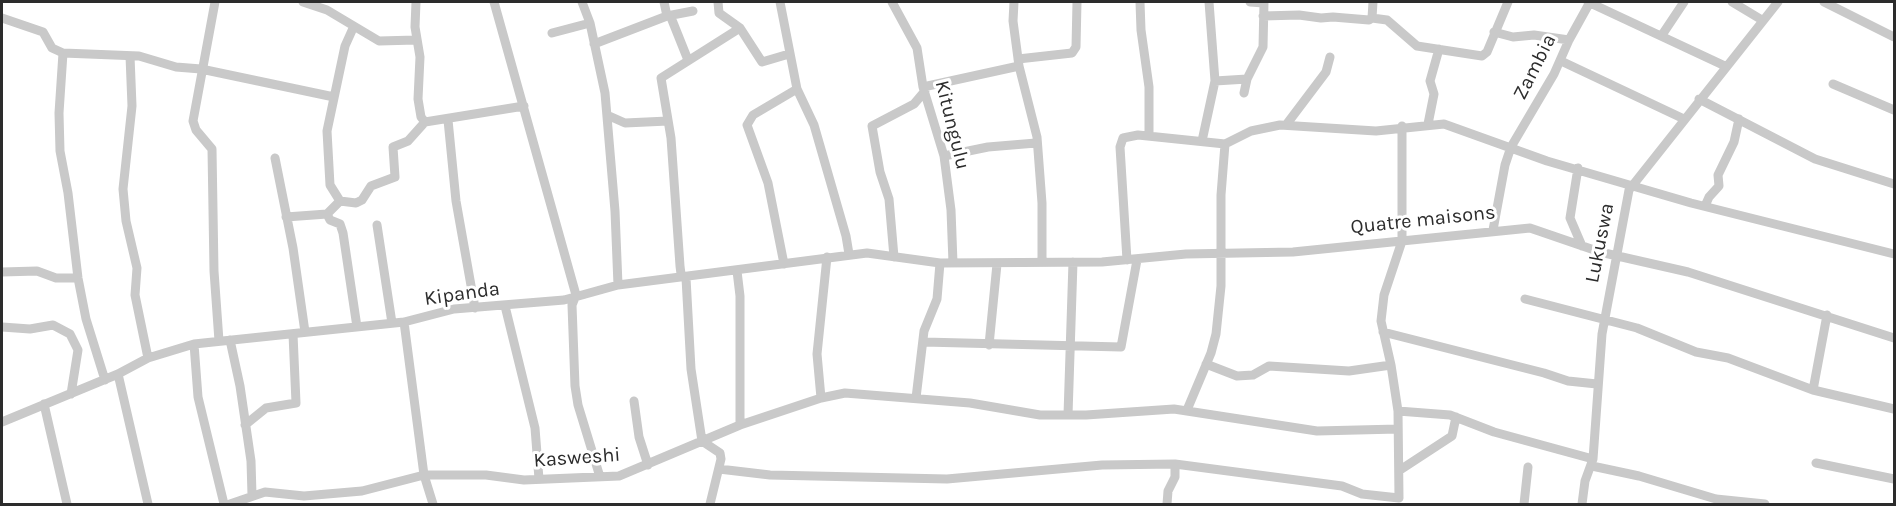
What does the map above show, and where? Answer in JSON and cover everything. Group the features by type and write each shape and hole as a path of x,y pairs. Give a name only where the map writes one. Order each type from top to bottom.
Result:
{"street":[{"path":"215,2 193,121 196,130 212,149 213,251 219,341"},
{"path":"303,2 327,10 380,42 416,40"},
{"path":"416,2 416,40 420,57 418,99 421,117 425,122"},
{"path":"494,2 576,295 572,305 575,386 578,405 600,477"},
{"path":"582,2 590,23 603,77 615,211 618,285"},
{"path":"664,2 688,60"},
{"path":"718,2 719,13 740,28 762,62 789,54"},
{"path":"780,2 797,89 816,134 849,254"},
{"name":"Kitungulu","path":"892,2 917,48 924,89 944,156 951,210 953,263"},
{"path":"1014,2 1013,21 1018,63 1036,132 1042,203 1042,262"},
{"path":"894,257 889,199 880,172 872,126 914,104 924,89 1018,63 1072,53 1076,46 1077,2"},
{"path":"1140,2 1141,30 1149,87 1149,136"},
{"path":"1202,141 1215,81 1209,2"},
{"path":"1244,93 1247,79 1262,52 1264,2 1250,2"},
{"path":"1372,18 1373,2"},
{"path":"1263,16 1299,15 1387,20 1417,46 1482,56 1486,52 1508,2"},
{"path":"1589,2 1725,66"},
{"name":"Zambia","path":"1493,230 1511,147 1561,61 1589,2"},
{"path":"1662,35 1684,2"},
{"path":"1732,2 1762,20"},
{"name":"Lukuswa","path":"1582,504 1585,481 1593,463 1597,384 1604,320 1615,255 1631,185 1642,176 1699,99 1778,2"},
{"path":"1824,2 1894,37"},
{"path":"594,44 668,15 693,11"},
{"path":"2,18 43,32 52,48 63,53 130,56 334,97"},
{"path":"552,33 590,23"},
{"path":"354,26 345,46 327,131 328,171 332,192 340,201 356,203 365,197 371,186 395,177 393,147 408,141 425,122 524,106"},
{"path":"720,453 702,441 691,369 686,278 681,270 668,121 661,78 740,28"},
{"path":"1494,32 1513,37 1534,35 1569,40"},
{"path":"1428,124 1434,94 1430,81 1439,49"},
{"path":"63,53 59,113 60,151 86,319 105,380"},
{"path":"130,56 132,106 123,189 126,221 137,268 135,296 148,358"},
{"path":"1286,126 1326,72 1330,57"},
{"path":"1561,61 1684,119"},
{"path":"1215,81 1247,79"},
{"path":"1833,84 1894,110"},
{"path":"784,264 768,183 747,125 753,115 797,89"},
{"path":"1699,99 1815,159 1894,184"},
{"path":"607,115 625,123 668,121"},
{"path":"1706,206 1709,197 1719,186 1718,175 1734,142 1739,119"},
{"path":"448,120 456,201 475,308"},
{"path":"924,342 1072,348 1121,347 1132,260 1121,141 1131,135 1225,144 1259,128 1286,126 1376,131 1402,126 1450,125 1631,185 1894,254"},
{"path":"719,469 760,474 947,479 1102,465 1175,465 1341,486 1362,494 1397,499 1401,495 1398,411 1381,321 1384,295 1402,241 1402,126"},
{"path":"944,156 988,147 1036,143"},
{"path":"1187,410 1216,334 1221,280 1219,254 1225,144"},
{"path":"275,158 293,248 305,332"},
{"path":"1578,168 1570,218 1582,246"},
{"path":"286,218 327,214 340,201"},
{"path":"327,214 330,220 340,224 343,232 357,327"},
{"path":"377,225 392,324"},
{"name":"Quatre maisons","path":"940,263 1073,262 1132,260 1186,254 1293,252 1530,228 1582,246 1688,272 1732,288 1827,315 1894,338"},
{"name":"Kipanda","path":"2,422 105,380 148,358 194,344 392,324 454,309 564,300 618,285 686,278 849,254 880,253 940,263"},
{"path":"821,398 816,354 827,257"},
{"path":"1068,415 1072,348 1073,262"},
{"path":"916,398 924,331 937,299 940,263"},
{"path":"995,283 1011,263"},
{"path":"989,345 997,264"},
{"path":"2,272 37,271 56,278 78,278"},
{"path":"737,271 740,296 740,425"},
{"path":"1525,299 1637,328 1696,352 1744,363 1813,390 1894,410"},
{"path":"505,306 535,428 539,479"},
{"path":"1813,390 1827,315"},
{"path":"404,322 424,475 433,504"},
{"path":"2,327 30,329 53,325 70,334 78,350 71,394"},
{"path":"1383,332 1568,381 1597,384"},
{"path":"245,425 266,408 296,403 293,334"},
{"path":"230,340 240,386 251,461 252,495"},
{"path":"194,344 197,389 224,504"},
{"path":"1206,364 1237,376 1253,375 1269,366 1349,371 1391,365"},
{"path":"118,374 148,504"},
{"name":"Kasweshi","path":"230,504 252,495 272,492 304,496 362,491 424,475 480,475 539,479 600,477 630,473 740,425 821,398 858,392 1040,415 1187,410 1317,431 1398,429"},
{"path":"634,401 639,437 648,465"},
{"path":"44,404 67,504"},
{"path":"1398,411 1456,417 1494,432 1694,493 1726,501 1765,504"},
{"path":"1400,470 1452,436 1456,417"},
{"path":"710,504 719,469 721,432"},
{"path":"1816,463 1894,479"},
{"path":"1167,504 1168,491 1175,477 1175,465"},
{"path":"1524,504 1527,467"},
{"path":"1692,504 1694,493"}]}
